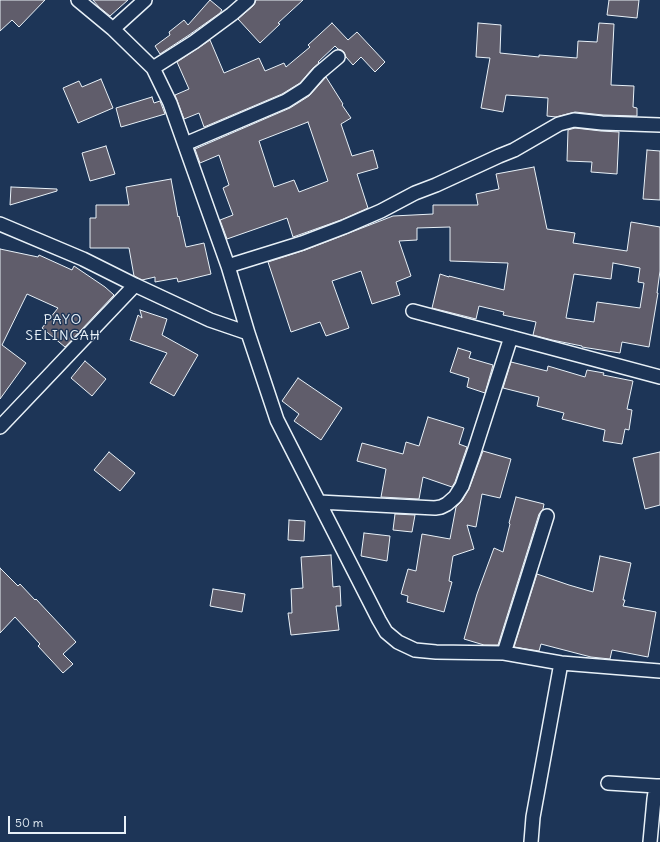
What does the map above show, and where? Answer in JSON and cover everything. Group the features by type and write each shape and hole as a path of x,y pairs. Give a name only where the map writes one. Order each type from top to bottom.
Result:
{"street":[{"path":"78,0 113,29 154,68 170,103 228,266 248,333 277,420 386,632 398,642 416,650 504,653 561,663 660,671"},
{"path":"113,29 145,0"},
{"path":"154,68 201,37 248,0"},
{"path":"185,144 286,101 305,89 319,73 338,57"},
{"path":"228,266 302,243 344,227 381,211 415,193 514,150 560,124 574,120 602,123 660,125"},
{"path":"0,224 83,259 210,320 248,333"},
{"path":"0,427 135,285"},
{"path":"413,311 660,377"},
{"path":"319,502 435,508 447,504 462,486 511,337"},
{"path":"504,653 547,516"},
{"path":"531,842 561,663"},
{"path":"608,783 658,786 654,799 650,842"}],"building":[{"path":"0,0 45,0 19,27 12,20 0,31"},
{"path":"93,0 128,0 110,16"},
{"path":"210,0 222,10 220,13 160,54 155,46 170,35 169,32 184,20 188,25"},
{"path":"256,0 303,0 278,23 280,24 260,43 238,19 253,6"},
{"path":"609,0 639,0 637,18 607,15"},
{"path":"332,23 348,40 357,32 385,62 375,72 361,57 353,65 346,57 344,52 335,46 318,62 319,63 300,83 282,94 204,127 199,113 184,119 175,95 189,89 177,62 210,40 224,73 259,58 265,71 284,63 286,67 310,47 308,45"},
{"path":"478,23 501,25 500,53 539,57 539,55 577,58 578,41 597,42 599,23 614,24 611,85 634,86 633,107 637,108 637,116 575,112 556,117 547,116 548,98 506,95 503,112 481,108 490,58 476,57"},
{"path":"326,77 351,118 341,124 352,156 373,150 378,168 357,174 368,208 341,220 293,237 287,218 227,239 220,220 233,215 223,188 229,185 219,155 200,163 195,149 290,108 309,96","holes":["308,122 328,181 299,192 294,180 274,187 259,141"]},
{"path":"101,79 113,108 78,123 63,88 79,81 82,87"},
{"path":"152,97 154,103 160,101 165,114 121,127 116,108"},
{"path":"575,128 619,132 617,174 591,172 592,162 567,161 568,130"},
{"path":"106,146 115,174 90,181 82,153"},
{"path":"647,150 660,151 660,200 643,199"},
{"path":"534,167 547,229 575,233 573,243 627,251 631,222 660,227 660,271 658,293 649,347 622,342 620,353 582,347 533,335 536,322 503,315 504,312 479,306 476,319 432,308 440,274 504,290 508,263 450,261 450,227 417,228 417,240 399,241 411,276 396,282 400,295 372,304 361,271 332,281 349,328 326,336 320,322 291,332 268,262 305,250 393,216 433,214 433,205 478,205 476,194 499,189 496,174","holes":["613,263 640,268 638,282 644,283 640,308 597,302 594,322 566,318 574,274 611,279"]},
{"path":"171,179 178,217 179,216 186,247 204,243 211,274 178,282 177,278 155,282 155,277 142,280 134,276 129,248 90,248 90,218 96,218 96,205 129,205 126,187"},
{"path":"11,187 57,189 57,191 10,205"},
{"path":"0,249 38,257 39,255 72,270 74,266 114,295 65,347 42,328 58,308 27,294 2,345 26,363 0,399"},
{"path":"140,310 167,319 162,335 198,355 174,396 150,383 167,353 130,340 138,315 142,318"},
{"path":"458,348 471,352 469,358 493,365 485,393 467,387 469,378 450,372"},
{"path":"85,361 106,379 92,396 71,378"},
{"path":"511,362 547,371 548,366 585,377 587,370 633,381 627,409 632,410 629,430 625,429 622,444 603,441 605,430 562,419 564,413 537,406 539,397 503,388"},
{"path":"298,378 342,408 321,440 294,421 299,414 282,401"},
{"path":"428,417 464,428 459,444 467,447 455,482 452,487 423,477 419,499 381,497 386,469 357,461 362,443 403,454 406,442 419,446"},
{"path":"483,451 511,459 500,498 482,494 476,527 467,525 474,549 453,556 449,581 452,582 444,612 407,602 408,596 401,594 408,569 416,571 422,534 450,539 456,507 462,501 469,489"},
{"path":"109,452 135,473 120,491 94,470"},
{"path":"660,452 660,505 645,509 633,458"},
{"path":"516,497 544,504 543,509 539,514 498,645 484,645 464,639 477,594 494,548 503,552"},
{"path":"395,514 415,515 412,532 393,530"},
{"path":"289,520 305,521 304,541 288,540"},
{"path":"364,533 390,536 387,561 361,556"},
{"path":"331,555 333,587 340,586 341,606 336,606 339,630 291,635 288,613 292,613 291,589 303,588 301,557"},
{"path":"600,556 631,563 623,606 656,612 648,657 612,650 610,659 591,657 541,644 539,651 514,647 537,574 593,592"},
{"path":"0,568 18,586 20,584 35,600 36,599 76,642 63,654 73,664 63,673 38,646 40,644 15,617 0,633"},
{"path":"213,589 245,594 242,612 210,606"}],"district":[{"name":"PAYO SELINCAH","path":"63,328"}]}
